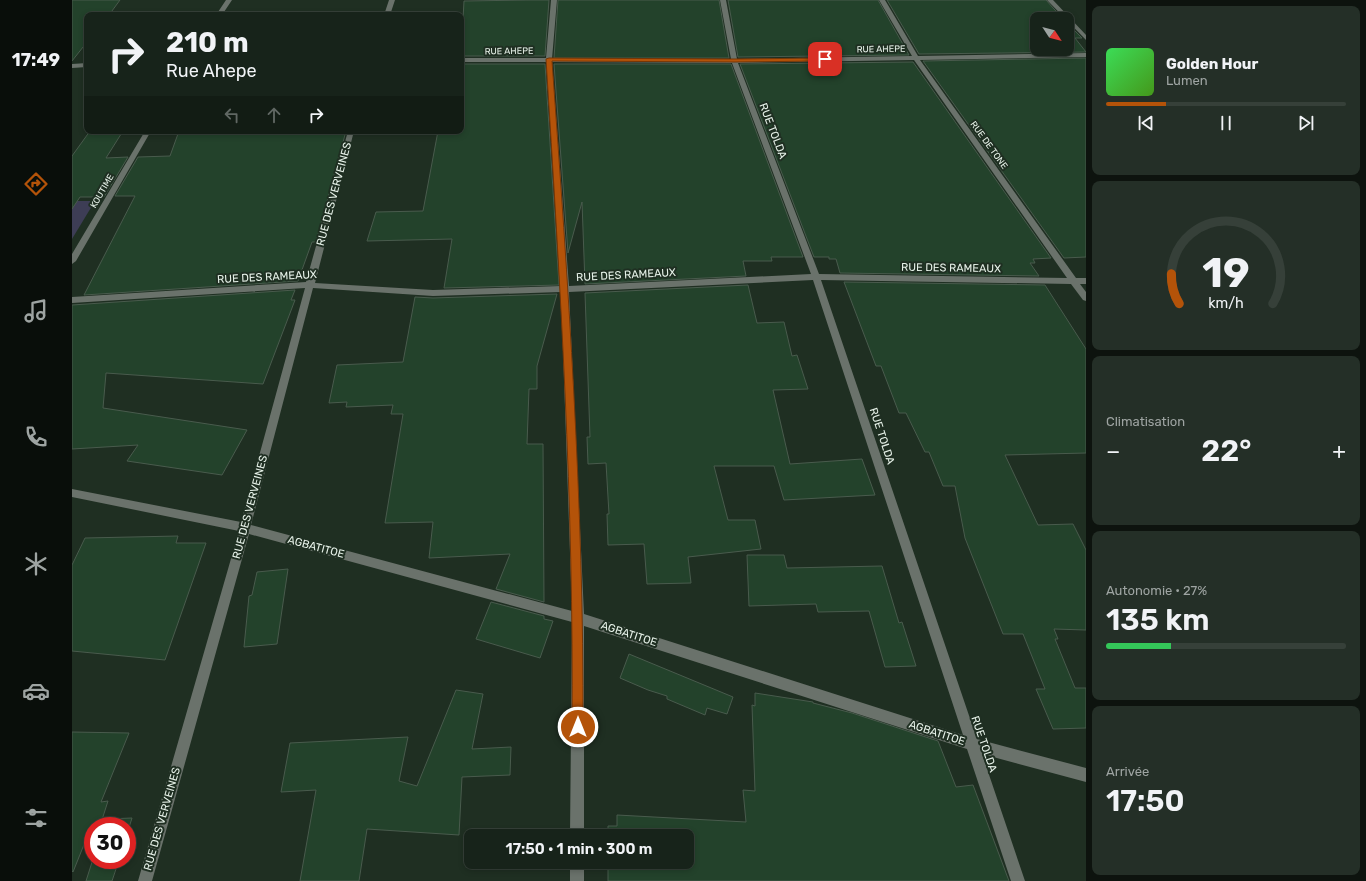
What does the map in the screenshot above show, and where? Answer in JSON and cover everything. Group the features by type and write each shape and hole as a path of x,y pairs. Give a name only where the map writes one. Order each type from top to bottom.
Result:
{"street":[{"path":"221,12 229,0"},
{"path":"388,12 392,0"},
{"path":"554,0 549,59 565,289 578,618 577,829"},
{"name":"RUE TOLDA","path":"723,0 734,61 816,278 1018,881"},
{"name":"RUE DE TONE","path":"882,0 916,58 1086,298"},
{"path":"1050,0 1086,38"},
{"name":"RUE AHEPE","path":"464,60 549,59 734,61 1086,55"},
{"path":"72,66 84,65"},
{"name":"KOUTIME","path":"72,262 146,134"},
{"name":"RUE DES VERVEINES","path":"145,881 245,528 350,134"},
{"name":"RUE DES RAMEAUX","path":"72,300 309,285 433,292 565,289 816,278 1086,281"},
{"name":"AGBATITOE","path":"72,493 245,528 578,618 971,744 1086,774"},
{"path":"577,869 577,881"}],"shaded area":[{"path":"72,201 95,201 72,239"}],"building":[{"path":"72,0 120,0 111,12 84,12 84,46 72,61"},
{"path":"549,0 545,56 464,56 464,1"},
{"path":"558,0 719,0 729,58 554,58"},
{"path":"728,0 878,0 909,55 738,57"},
{"path":"887,0 1046,0 1057,12 1030,12 1030,53 919,54"},
{"path":"1074,30 1082,38 1075,38 1086,52 1074,52"},
{"path":"1086,58 1086,257 1064,258 923,61"},
{"path":"913,62 1051,258 1033,259 1035,263 1030,263 1039,276 840,273 836,259 829,259 829,257 814,257 740,64"},
{"path":"464,64 545,64 559,285 444,288 452,239 367,241 376,212 423,211 437,134 464,134"},
{"path":"554,64 731,64 803,257 771,257 772,261 743,261 746,276 585,284 582,202 568,253"},
{"path":"88,134 121,134 106,158 128,157 104,197 80,197 72,209 72,156"},
{"path":"178,134 345,134 316,242 312,242 298,281 84,295 135,196 115,196 138,157 170,156"},
{"path":"844,282 1045,285 1086,349 1086,453 1005,455 1038,525 1073,524 1086,550 1086,630 1054,629 1058,639 1055,639 1075,688 1086,688 1086,728 1053,729 1036,689 1045,689 1023,634 1003,634 965,538 955,486 943,486 929,452 925,452 906,413 899,413 881,366 876,366"},
{"path":"748,285 757,323 784,322 792,356 797,355 808,389 773,390 790,464 862,459 875,495 784,500 774,466 714,466 728,520 755,520 761,549 688,557 691,583 647,584 644,544 608,545 607,514 609,514 606,463 588,464 587,437 590,437 585,293"},
{"path":"295,290 291,300 295,300 263,384 106,373 103,408 247,430 222,475 127,461 138,445 72,449 72,305"},
{"path":"557,294 537,366 537,389 529,389 527,444 543,444 544,602 496,589 510,554 429,558 433,522 385,523 403,414 391,414 393,405 346,407 347,402 329,403 337,365 403,362 415,297 433,298"},
{"path":"178,536 176,543 206,543 165,660 72,651 72,565 85,538"},
{"path":"747,555 784,555 787,568 882,566 899,623 902,622 916,666 885,667 869,611 818,612 816,604 749,606"},
{"path":"288,569 277,644 244,647 249,596 252,595 257,572"},
{"path":"491,602 544,616 544,619 553,621 540,658 476,639"},
{"path":"629,654 733,697 727,714 707,708 705,715 667,699 667,696 620,678"},
{"path":"456,690 483,694 472,749 511,747 510,775 462,777 459,835 367,829 359,881 300,881 316,790 281,792 290,743 408,737 399,781 417,786"},
{"path":"755,693 813,702 938,741 956,787 973,785 1009,881 608,881 608,869 694,869 694,829 608,829 608,826 617,826 617,815 746,822 743,790 755,791 752,705 755,706"},
{"path":"72,732 129,733 101,802 108,801 103,817 84,817 84,844 73,872"},
{"path":"90,869 116,869 112,881 86,881"}],"route":[{"path":"578,727 578,618 566,305 549,59 734,61 825,59"}]}
